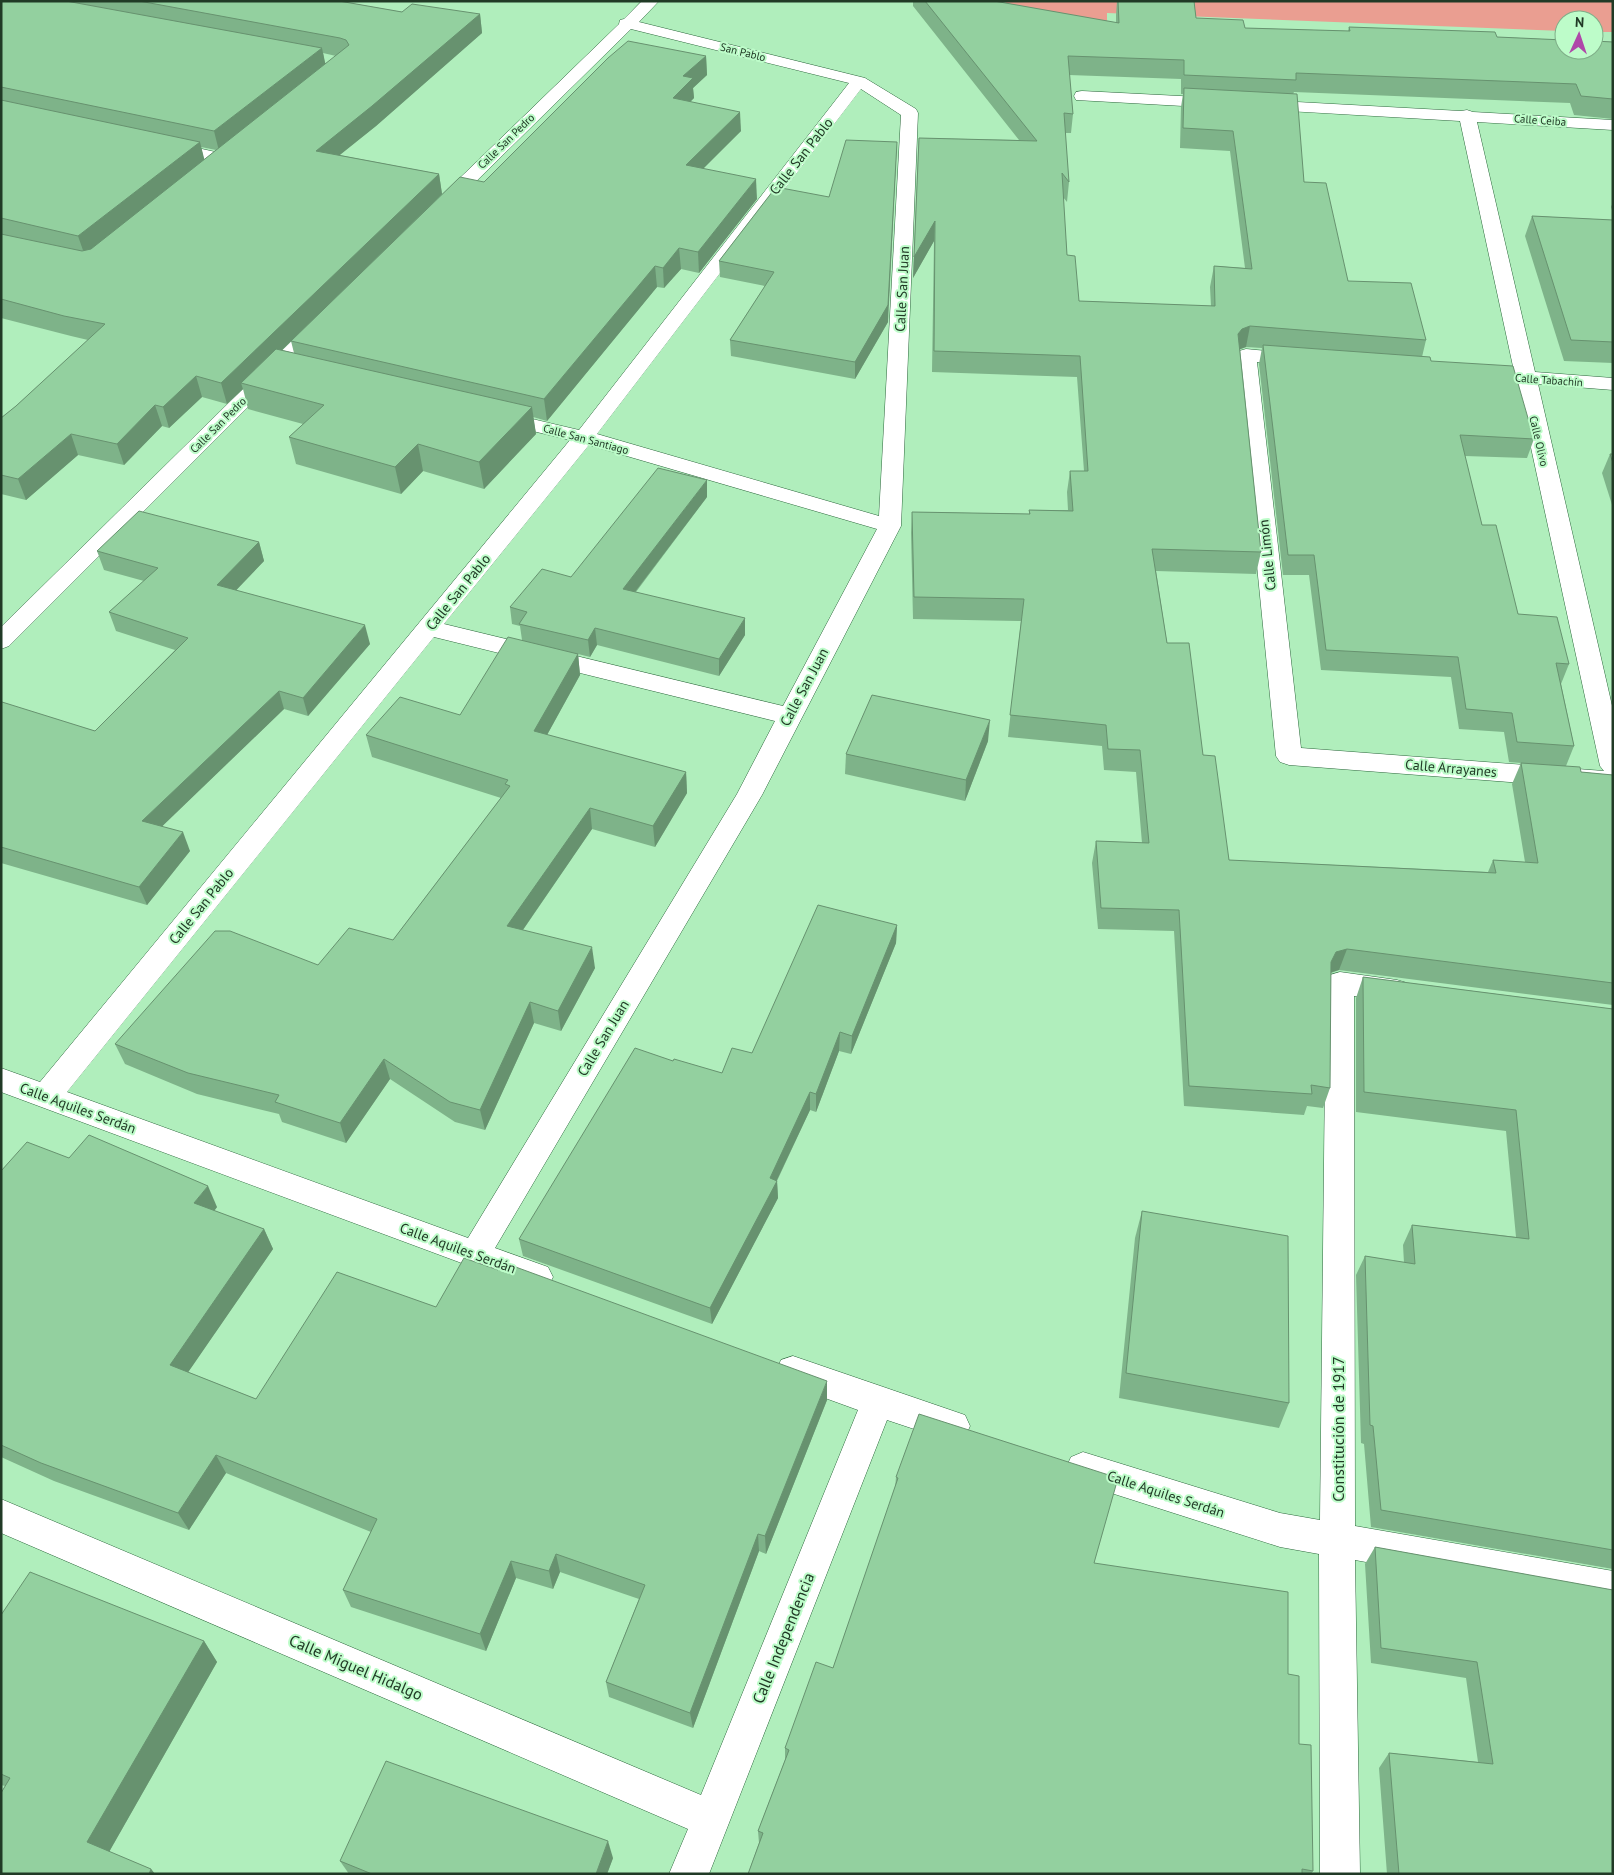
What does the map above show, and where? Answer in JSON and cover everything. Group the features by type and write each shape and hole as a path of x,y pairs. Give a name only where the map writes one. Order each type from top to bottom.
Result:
{"street":[{"name":"Calle San Pedro","path":"427,219 651,1"},
{"name":"San Pablo","path":"626,24 859,81"},
{"name":"Calle San Pablo","path":"46,1096 584,437 859,81"},
{"name":"Calle San Juan","path":"474,1254 749,795 788,716 890,526 910,113 859,81"},
{"name":"Calle Ceiba","path":"1082,96 1613,124"},
{"name":"Calle Olivo","path":"1467,115 1613,766"},
{"path":"146,142 223,159"},
{"path":"208,170 238,147"},
{"name":"Calle San Pedro","path":"1,641 287,368 335,310"},
{"name":"Calle Limón","path":"1289,756 1246,355 1323,362"},
{"name":"Calle Tabachín","path":"1458,373 1613,384"},
{"name":"Calle San Santiago","path":"479,413 584,437 890,526"},
{"path":"429,628 788,716"},
{"name":"Calle Arrayanes","path":"1289,756 1613,781"},
{"name":"Constitución de 1917","path":"1340,1874 1337,1540 1340,983 1418,993"},
{"name":"Calle Aquiles Serdán","path":"1,1080 566,1288"},
{"path":"768,1362 878,1402 981,1435"},
{"name":"Calle Independencia","path":"689,1874 878,1402"},
{"name":"Calle Aquiles Serdán","path":"1056,1459 1280,1530 1613,1589"},
{"name":"Calle Miguel Hidalgo","path":"1,1516 711,1819"}],"shaded area":[{"path":"1003,1 1613,1 1613,32 1604,32 1604,10 1554,10 1554,31 1107,13 1107,34 1026,14"}],"building":[{"path":"1,1 66,1 322,48 214,131 1,87"},
{"path":"139,1 339,1 402,12 412,4 480,14 316,151 439,174 221,383 196,376 163,407 155,405 117,444 71,434 18,479 1,475 1,418 105,324 64,316 1,299 1,234 82,251 91,249 349,45 346,40 340,38"},
{"path":"925,1 994,1 1119,23 1118,1 1194,1 1196,18 1243,20 1245,28 1350,31 1349,27 1495,32 1497,37 1554,40 1554,60 1604,60 1604,42 1613,42 1613,99 1581,96 1576,84 1296,73 1296,80 1184,75 1184,60 1068,56 1073,114 1064,113 1069,182 1062,173 1067,255 1075,256 1079,301 1215,306 1214,266 1252,269 1233,131 1183,128 1184,88 1297,94 1304,182 1326,183 1348,281 1411,283 1426,340 1250,326 1242,329 1238,334 1261,552 1152,549 1167,643 1189,643 1203,755 1215,756 1229,860 1496,873 1493,860 1538,863 1521,763 1580,767 1581,772 1613,775 1613,983 1347,949 1336,952 1331,962 1330,1088 1311,1085 1312,1094 1189,1086 1179,910 1101,908 1096,841 1149,843 1140,750 1108,749 1106,725 1010,715 1024,599 914,597 912,512 1030,514 1029,510 1073,511 1070,471 1088,471 1080,356 934,351 935,221 914,257 919,138 1037,141"},
{"path":"628,41 706,56 683,76 693,78 673,98 740,112 686,165 756,179 698,252 679,248 663,268 655,266 544,399 291,341 460,177 484,182 608,58"},
{"path":"1,100 200,142 78,236 1,218"},
{"path":"846,140 897,142 888,305 855,362 730,340 774,272 719,261 776,187 829,197"},
{"path":"1532,216 1613,220 1613,342 1571,340"},
{"path":"1263,345 1430,357 1431,361 1513,366 1534,439 1460,435 1482,525 1496,525 1518,614 1557,617 1569,664 1556,663 1574,746 1517,742 1512,713 1466,709 1458,657 1326,650 1314,555 1288,555"},
{"path":"276,349 532,407 479,462 418,444 395,467 289,437 324,405 241,383"},
{"path":"658,468 707,480 623,589 745,618 719,659 595,628 588,640 519,624 527,612 510,607 542,569 571,577"},
{"path":"139,511 259,542 217,585 365,625 303,698 279,691 142,821 183,832 139,887 1,847 1,703 95,731 188,638 109,612 158,568 97,551"},
{"path":"508,637 578,654 534,731 686,772 653,826 590,808 507,926 592,947 558,1011 530,1002 480,1110 450,1102 384,1059 340,1123 275,1102 279,1095 188,1073 115,1044 215,931 230,931 318,965 349,928 393,940 510,786 505,784 508,780 366,735 400,697 460,715"},
{"path":"872,695 990,720 966,780 846,754"},
{"path":"818,905 897,925 852,1036 840,1032 816,1094 810,1092 770,1178 777,1181 710,1308 519,1239 635,1048 673,1061 674,1059 722,1073 732,1048 752,1053"},
{"path":"1363,977 1613,1009 1613,1550 1381,1510 1373,1426 1370,1425 1365,1256 1415,1264 1412,1225 1529,1239 1516,1110 1364,1092"},
{"path":"89,1135 208,1186 194,1203 264,1229 170,1365 256,1399 337,1272 436,1307 464,1258 498,1270 502,1262 827,1381 765,1536 758,1534 690,1713 606,1682 645,1585 556,1554 549,1571 511,1561 480,1634 343,1590 377,1519 216,1455 178,1513 41,1463 1,1445 1,1171 27,1142 69,1158"},
{"path":"1142,1211 1288,1236 1289,1403 1126,1373"},
{"path":"919,1414 1118,1478 1094,1563 1288,1592 1288,1674 1299,1676 1299,1744 1311,1745 1313,1871 1302,1869 1302,1874 748,1874 763,1833 758,1831 789,1750 785,1748 816,1662 833,1668 898,1478 896,1477"},
{"path":"1375,1547 1613,1590 1613,1874 1399,1874 1389,1753 1493,1764 1477,1662 1381,1648"},
{"path":"30,1572 204,1641 87,1842 151,1869 149,1874 1,1874 1,1793 10,1778 1,1774 1,1615"},
{"path":"386,1761 608,1841 596,1874 372,1874 340,1861"}]}
